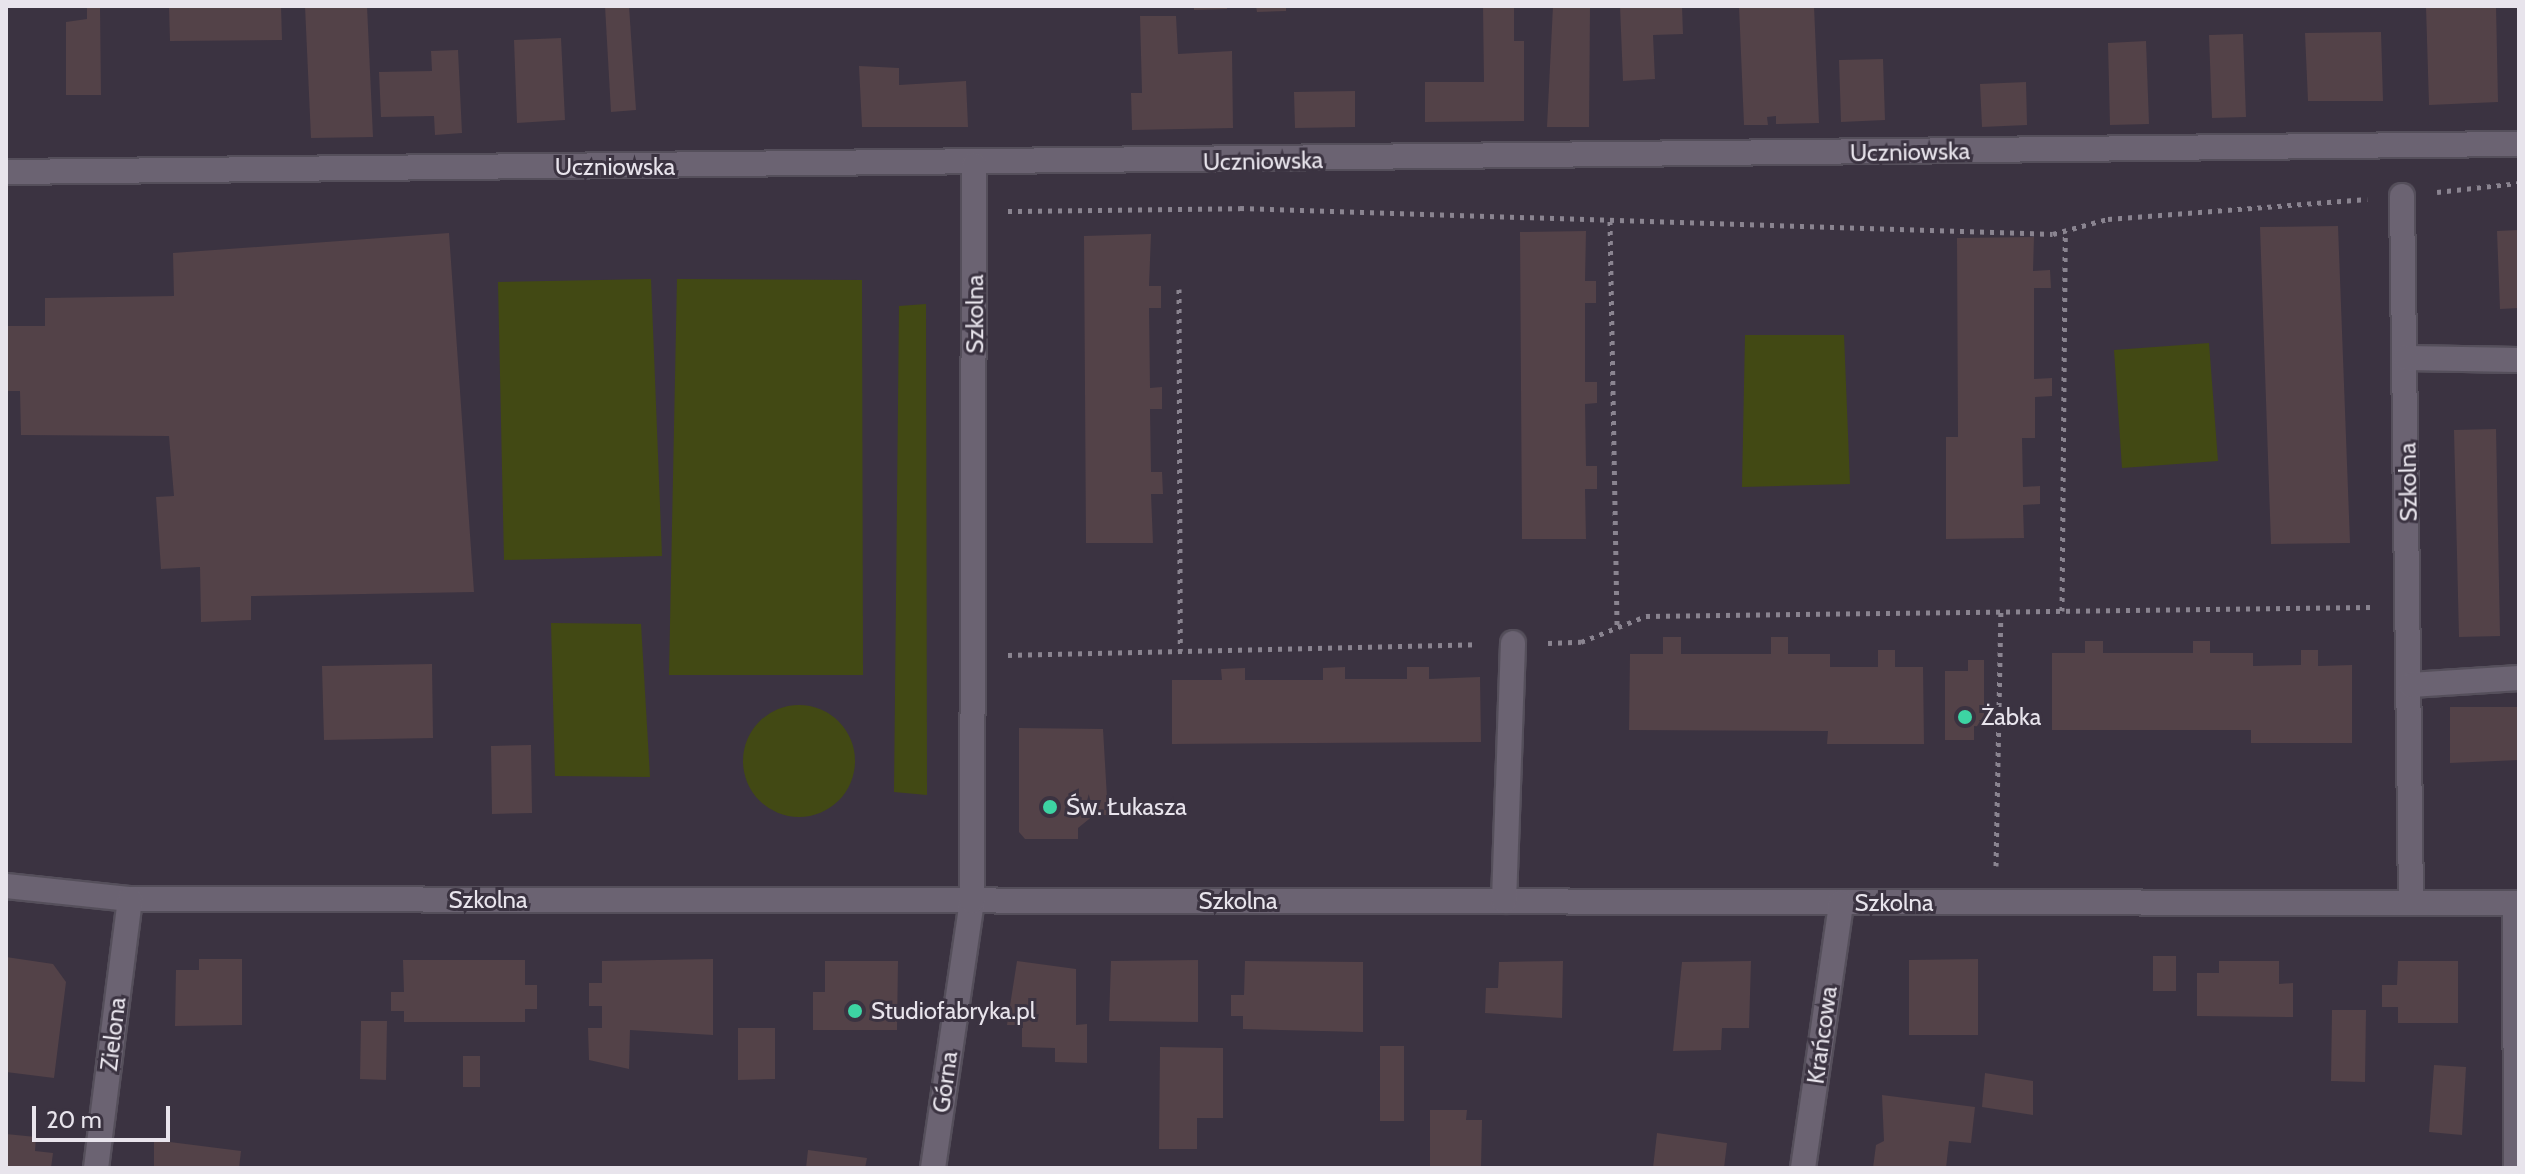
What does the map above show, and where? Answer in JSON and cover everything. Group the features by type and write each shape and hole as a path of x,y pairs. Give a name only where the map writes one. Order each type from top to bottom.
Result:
{"street":[{"name":"Uczniowska","path":"6,172 974,165 2519,144"},
{"name":"Szkolna","path":"972,901 976,656 974,165"},
{"name":"Szkolna","path":"2402,196 2410,606 2411,903"},
{"path":"2406,358 2519,360"},
{"path":"1504,901 1513,643"},
{"path":"2411,685 2519,678"},
{"name":"Szkolna","path":"6,886 130,899 2517,903"},
{"name":"Zielona","path":"96,1168 130,899"},
{"name":"Górna","path":"933,1168 972,901"},
{"name":"Krańcowa","path":"1803,1168 1841,903"},
{"path":"2516,1168 2517,903"}],"path":[{"path":"975,211 1240,208 1610,221 2065,231 2108,219 2402,196 2519,183"},
{"path":"1610,221 1617,628"},
{"path":"2062,611 2065,231"},
{"path":"1179,289 1180,651"},
{"path":"976,656 1581,642 1646,616 2410,606"},
{"path":"1996,903 2001,612"}],"green space":[{"path":"651,279 662,556 504,560 498,282"},
{"path":"677,279 862,280 863,675 669,675"},
{"path":"926,304 927,795 894,792 899,306"},
{"path":"1745,335 1844,335 1850,484 1742,487"},
{"path":"2209,343 2218,461 2122,468 2114,350"},
{"path":"551,623 641,624 650,777 555,776"},
{"path":"799,705 820,710 838,722 850,740 855,761 850,782 838,800 820,812 799,817 778,812 760,800 748,782 743,761 748,740 760,722 778,710"}],"building":[{"path":"87,6 100,6 101,95 66,95 66,22 87,19"},
{"path":"169,6 281,6 282,40 170,41"},
{"path":"305,6 367,6 373,137 311,138"},
{"path":"605,6 629,6 636,110 611,112"},
{"path":"1194,6 1227,6 1227,9 1194,10"},
{"path":"1256,6 1286,6 1286,11 1257,12"},
{"path":"1483,6 1514,6 1514,41 1524,41 1524,121 1425,122 1425,82 1484,82"},
{"path":"1553,6 1590,6 1589,127 1547,127"},
{"path":"1620,6 1682,6 1683,34 1653,35 1655,79 1623,81"},
{"path":"1739,6 1814,6 1819,123 1776,124 1776,116 1767,117 1768,125 1744,125"},
{"path":"2426,6 2496,6 2498,102 2429,105"},
{"path":"1140,16 1176,16 1178,54 1232,51 1233,128 1132,130 1131,93 1142,93"},
{"path":"2381,32 2383,101 2308,101 2305,33"},
{"path":"2243,34 2246,117 2212,118 2209,35"},
{"path":"561,38 565,120 517,123 514,40"},
{"path":"2146,41 2149,124 2110,125 2108,43"},
{"path":"458,50 462,133 435,135 434,116 381,117 379,72 432,71 431,51"},
{"path":"1883,59 1885,120 1841,122 1839,60"},
{"path":"859,66 899,68 899,85 966,81 968,127 862,127"},
{"path":"2026,82 2027,125 1982,127 1980,84"},
{"path":"1355,91 1355,127 1295,128 1294,92"},
{"path":"2338,226 2350,543 2271,544 2260,227"},
{"path":"2519,230 2519,308 2500,309 2497,231"},
{"path":"1586,231 1585,281 1596,281 1596,303 1585,303 1585,382 1597,382 1597,403 1585,404 1586,466 1597,466 1597,489 1585,489 1586,539 1522,539 1520,232"},
{"path":"449,233 474,592 251,596 251,620 201,622 200,567 161,569 156,497 174,496 169,436 21,435 20,391 6,391 6,326 45,326 45,298 174,296 173,253"},
{"path":"1151,234 1149,286 1161,286 1161,308 1149,308 1150,388 1162,387 1162,409 1150,409 1151,472 1162,472 1163,494 1151,494 1153,543 1086,543 1084,236"},
{"path":"2034,237 2033,271 2050,270 2051,288 2034,288 2034,379 2052,378 2052,396 2035,397 2035,438 2022,438 2023,487 2040,486 2040,504 2023,505 2024,538 1946,539 1946,437 1958,437 1957,238"},
{"path":"2496,429 2500,636 2459,637 2454,430"},
{"path":"1663,637 1681,637 1681,654 1771,654 1771,637 1788,637 1788,654 1830,654 1830,667 1878,667 1878,650 1895,650 1895,667 1923,667 1924,744 1827,744 1828,731 1629,730 1630,654 1663,654"},
{"path":"2085,641 2103,641 2103,653 2193,653 2193,641 2210,641 2210,653 2253,653 2253,666 2301,665 2301,650 2318,650 2318,666 2352,665 2352,743 2251,743 2251,730 2052,730 2052,653 2085,653"},
{"path":"1968,660 1984,660 1984,727 1974,726 1974,740 1945,740 1945,671 1968,671"},
{"path":"432,664 433,738 324,740 322,666"},
{"path":"1345,667 1345,679 1407,679 1407,667 1429,667 1429,679 1480,677 1481,742 1172,744 1172,680 1222,680 1221,669 1245,668 1245,680 1323,680 1323,668"},
{"path":"2450,707 2517,707 2519,760 2450,763"},
{"path":"1019,728 1103,729 1108,815 1094,815 1078,828 1078,839 1025,839 1019,832"},
{"path":"531,745 532,813 492,814 491,746"},
{"path":"2153,956 2176,956 2176,991 2153,991"},
{"path":"6,957 53,964 66,982 54,1078 6,1072"},
{"path":"199,959 242,959 242,1025 175,1026 176,970 199,970"},
{"path":"713,959 713,1035 630,1030 629,1069 589,1060 588,1028 602,1028 602,1006 589,1006 589,983 602,983 602,961"},
{"path":"1978,959 1978,1035 1909,1035 1909,960"},
{"path":"403,960 525,960 525,985 537,985 537,1009 525,1009 525,1022 404,1022 404,1011 391,1011 391,992 404,992"},
{"path":"1198,960 1198,1022 1109,1021 1111,961"},
{"name":"Studiofabryka.pl","path":"825,961 898,961 897,1030 813,1030 813,992 825,992"},
{"path":"1017,961 1076,969 1076,1025 1087,1024 1087,1063 1055,1062 1055,1048 1022,1047 1022,1025 1007,1025"},
{"path":"1245,961 1363,962 1363,1032 1243,1029 1243,1016 1231,1016 1231,995 1244,995"},
{"path":"1563,961 1562,1018 1485,1013 1486,988 1498,988 1499,962"},
{"path":"1751,961 1749,1028 1722,1028 1721,1050 1673,1051 1682,962"},
{"path":"2219,961 2279,961 2279,984 2293,983 2293,1017 2197,1016 2197,973 2219,973"},
{"path":"2398,961 2458,961 2458,1023 2398,1023 2398,1007 2382,1007 2382,985 2397,985"},
{"path":"2332,1010 2366,1010 2365,1082 2331,1081"},
{"path":"361,1021 387,1021 386,1080 360,1079"},
{"path":"738,1028 775,1028 775,1079 738,1080"},
{"path":"1380,1046 1404,1046 1404,1121 1380,1121"},
{"path":"1160,1047 1223,1048 1223,1118 1197,1118 1197,1149 1159,1149"},
{"path":"463,1056 480,1056 480,1087 463,1087"},
{"path":"2434,1065 2466,1067 2462,1135 2429,1132"},
{"path":"1985,1073 2033,1081 2033,1115 1982,1107"},
{"path":"1882,1095 1975,1107 1971,1143 1949,1141 1946,1168 1873,1168 1876,1145 1884,1141"},
{"path":"1430,1110 1467,1110 1466,1120 1482,1120 1481,1168 1430,1168"},
{"path":"1657,1133 1727,1143 1724,1168 1653,1168"},
{"path":"6,1134 36,1137 35,1151 53,1153 51,1168 6,1168"},
{"path":"154,1140 241,1151 239,1168 154,1168"},
{"path":"808,1150 867,1158 865,1168 806,1168"}],"place":[{"name":"Żabka","path":"1965,717"},
{"name":"Św. Łukasza","path":"1050,807"},
{"name":"Studiofabryka.pl","path":"855,1011"}]}
